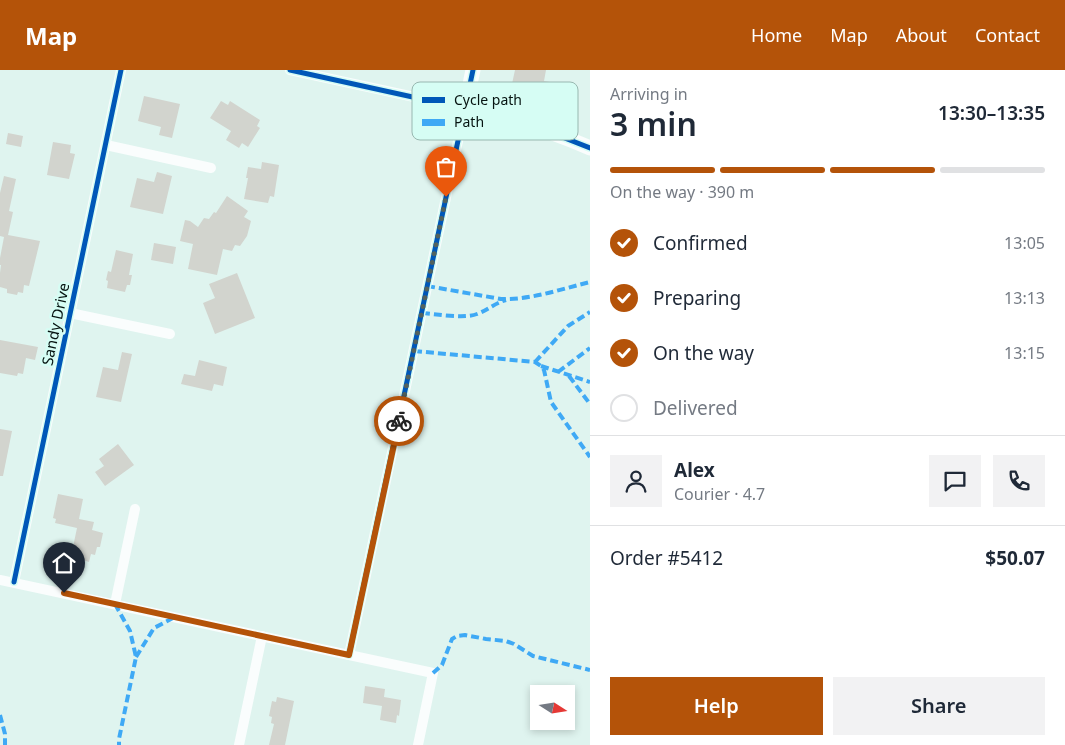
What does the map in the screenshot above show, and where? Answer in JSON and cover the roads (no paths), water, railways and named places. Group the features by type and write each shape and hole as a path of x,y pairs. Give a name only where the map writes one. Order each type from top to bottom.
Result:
{"main road":[{"path":"572,140 590,148"}],"street":[{"name":"Sandy Drive","path":"14,582 121,70"},
{"path":"290,70 412,96"},
{"path":"349,655 458,140"},
{"path":"106,145 211,168"},
{"path":"70,313 170,334"},
{"path":"115,604 135,508"},
{"path":"0,580 434,673 418,745"},
{"path":"239,745 262,636"}]}
